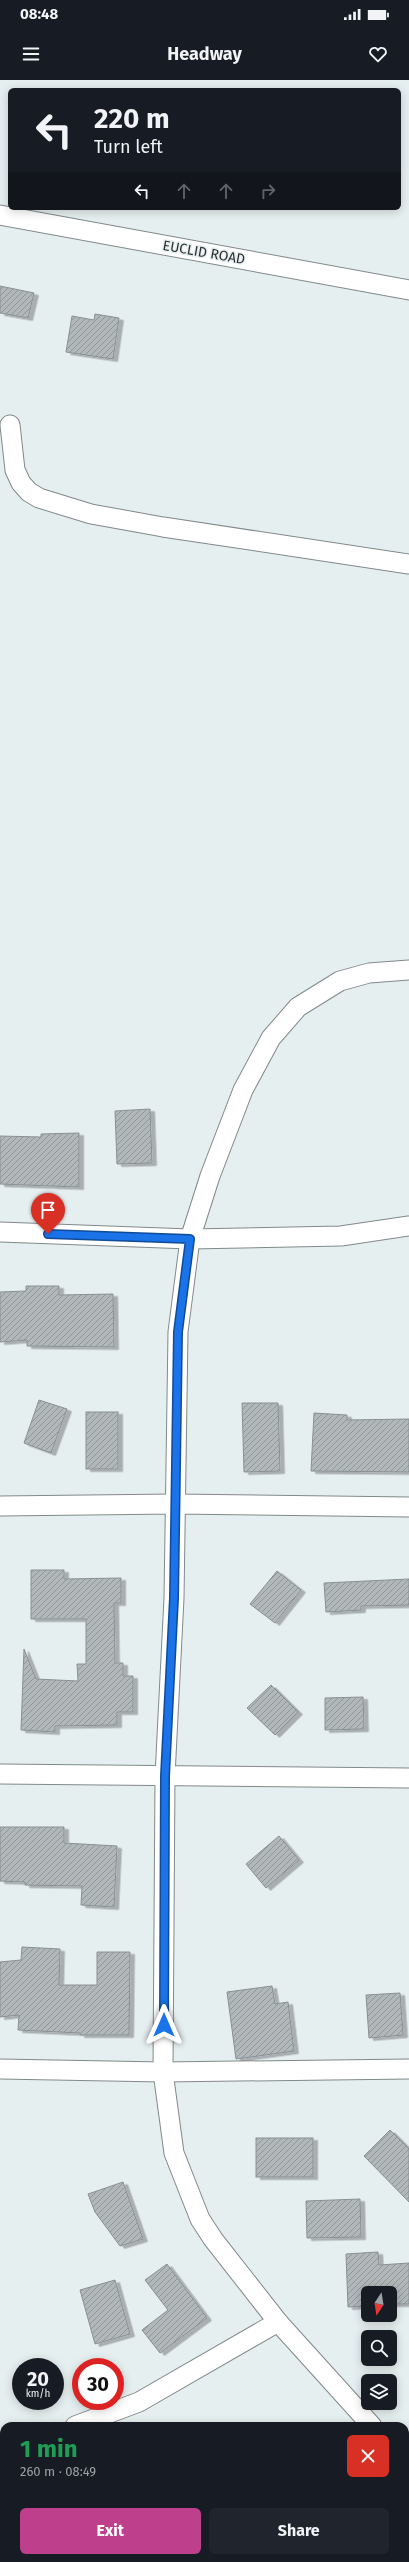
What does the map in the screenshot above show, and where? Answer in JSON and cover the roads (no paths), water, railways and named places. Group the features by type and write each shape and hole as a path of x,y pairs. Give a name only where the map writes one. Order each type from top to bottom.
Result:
{"street":[{"name":"EUCLID ROAD","path":"0,215 409,290"},
{"path":"10,425 15,470 21,483 29,492 39,498 91,514 163,527 409,564"},
{"path":"368,2422 278,2322 213,2239 200,2219 174,2153 163,2072 165,1776 174,1598 178,1332 190,1239 210,1176 243,1090 271,1038 298,1007 340,981 369,973 409,970"},
{"path":"0,1232 190,1239 341,1236 409,1226"},
{"path":"0,1506 175,1504 409,1507"},
{"path":"0,1774 409,1778"},
{"path":"0,2068 163,2072 409,2069"},
{"path":"86,2422 139,2402 278,2322"}]}
